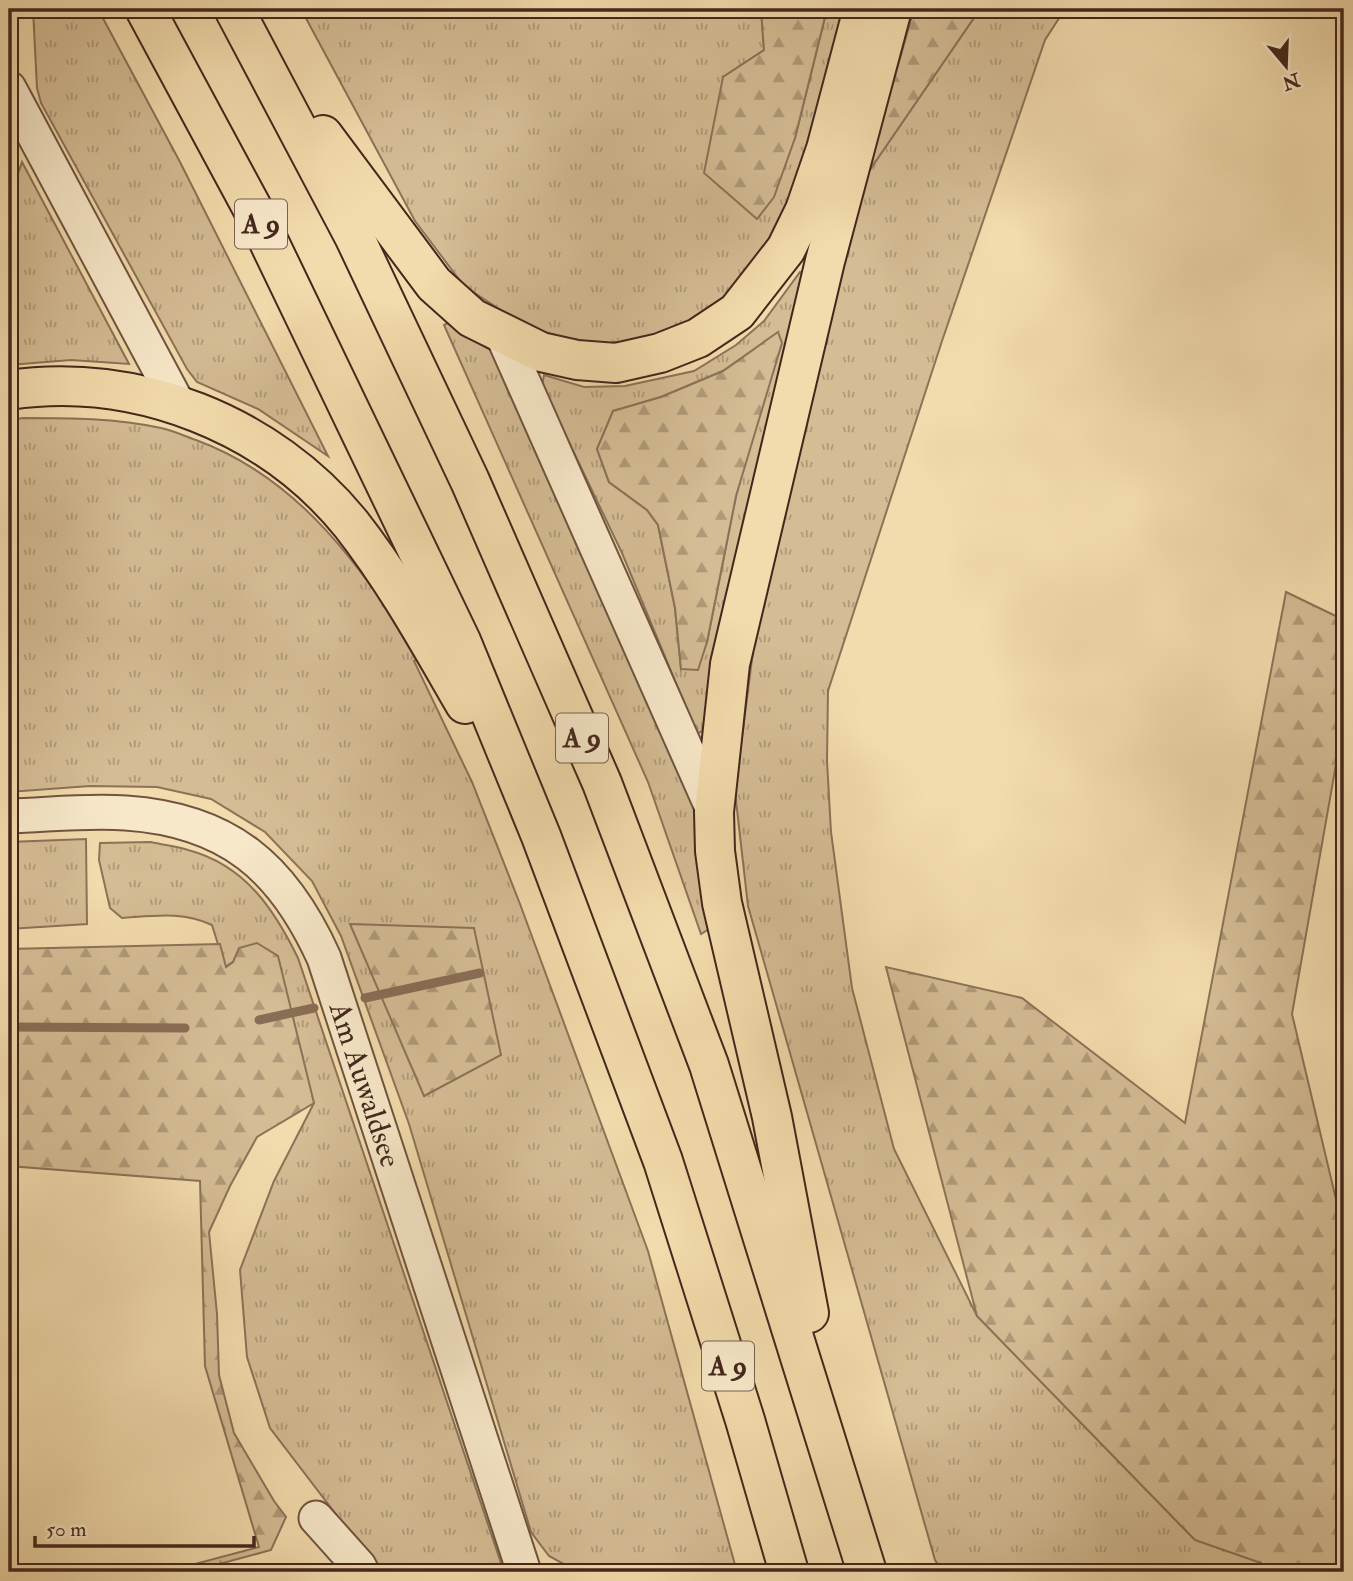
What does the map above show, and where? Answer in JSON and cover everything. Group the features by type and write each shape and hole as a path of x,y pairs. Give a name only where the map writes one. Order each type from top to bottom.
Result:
{"highway":[{"name":"A 9","path":"145,9 256,215 461,641 541,836 663,1161 746,1420 789,1572"},
{"path":"237,13 385,221 434,284 472,318 541,352 577,360 616,363 660,354 698,338 737,312 786,249 805,210 826,149 863,9"},
{"path":"842,1491 772,1117 722,903 715,851 714,812 730,664 825,261 892,9"},
{"name":"A 9","path":"237,13 354,236 459,457 602,783 709,1065 867,1572"},
{"path":"9,390 30,387 91,387 138,393 179,405 233,427 278,456 318,489 349,522 409,607 541,836"}],"street":[{"path":"9,89 179,405"},
{"path":"502,334 714,812"},
{"name":"Am Auwaldsee","path":"9,816 124,813 168,818 200,827 232,844 262,865 287,892 307,921 324,958 524,1572"},
{"path":"316,1518 362,1572"}],"green space":[{"path":"33,9 98,9 180,162 328,456 258,409 197,382 187,369 41,103 37,88"},
{"path":"301,9 761,9 764,50 723,77 795,138 827,9 845,9 815,125 786,213 750,273 727,296 695,321 643,340 586,345 525,326 464,286 415,221"},
{"path":"761,9 827,9 795,138 774,197 757,219 704,173 723,77 764,50"},
{"path":"914,9 980,9 867,174"},
{"path":"980,9 1065,9 1045,40 942,341 828,691 827,761 831,832 852,988 894,1149 977,1316 1195,1540 1262,1563 1261,1572 943,1572 935,1560 748,906 735,792 762,581 867,174"},
{"path":"22,162 129,364 71,360 9,365 9,200"},
{"path":"800,272 809,276 764,445 724,614 705,729 697,734 622,553 542,386 544,375 584,387 625,386 694,371 736,345 764,321","holes":["778,333 736,496 707,642 681,669 675,608 658,525 647,510 609,482 597,449 613,411 661,397 723,371"]},
{"path":"450,322 471,339 494,352 670,746 702,828 709,929 701,934 648,782 444,325"},
{"path":"778,332 782,343 736,496 707,642 698,670 681,669 675,608 658,525 647,510 609,482 597,449 613,411 661,397 723,371"},
{"path":"92,419 144,425 174,432 234,457 298,502 326,530 375,591 420,658 414,661 472,782 648,1251 737,1572 578,1572 549,1556 531,1532 409,1124 341,936 312,881 265,832 211,799 157,787 90,786 9,792 9,420"},
{"path":"1286,592 1344,620 1344,719 1292,1014 1344,1233 1344,1572 1261,1572 1261,1563 1195,1540 977,1316 886,967 1022,998 1185,1123"},
{"path":"86,839 87,924 9,929 9,842"},
{"path":"151,842 208,857 242,878 268,906 298,958 504,1572 380,1572 270,1428 247,1357 240,1270 274,1181 314,1103 233,962 225,967 212,925 179,916 122,918 110,908 99,860 100,843"},
{"path":"350,924 474,928 501,1055 424,1096"},
{"path":"257,943 278,956 314,1103 257,1137 209,1232 217,1314 219,1375 234,1433 286,1517 271,1550 190,1572 165,1572 259,1547 205,1366 200,1181 9,1166 9,949 220,944 226,967 233,962 239,948"}],"waterway":[{"path":"365,998 480,973"},
{"path":"259,1020 314,1008"},
{"path":"9,1027 185,1028"}]}
